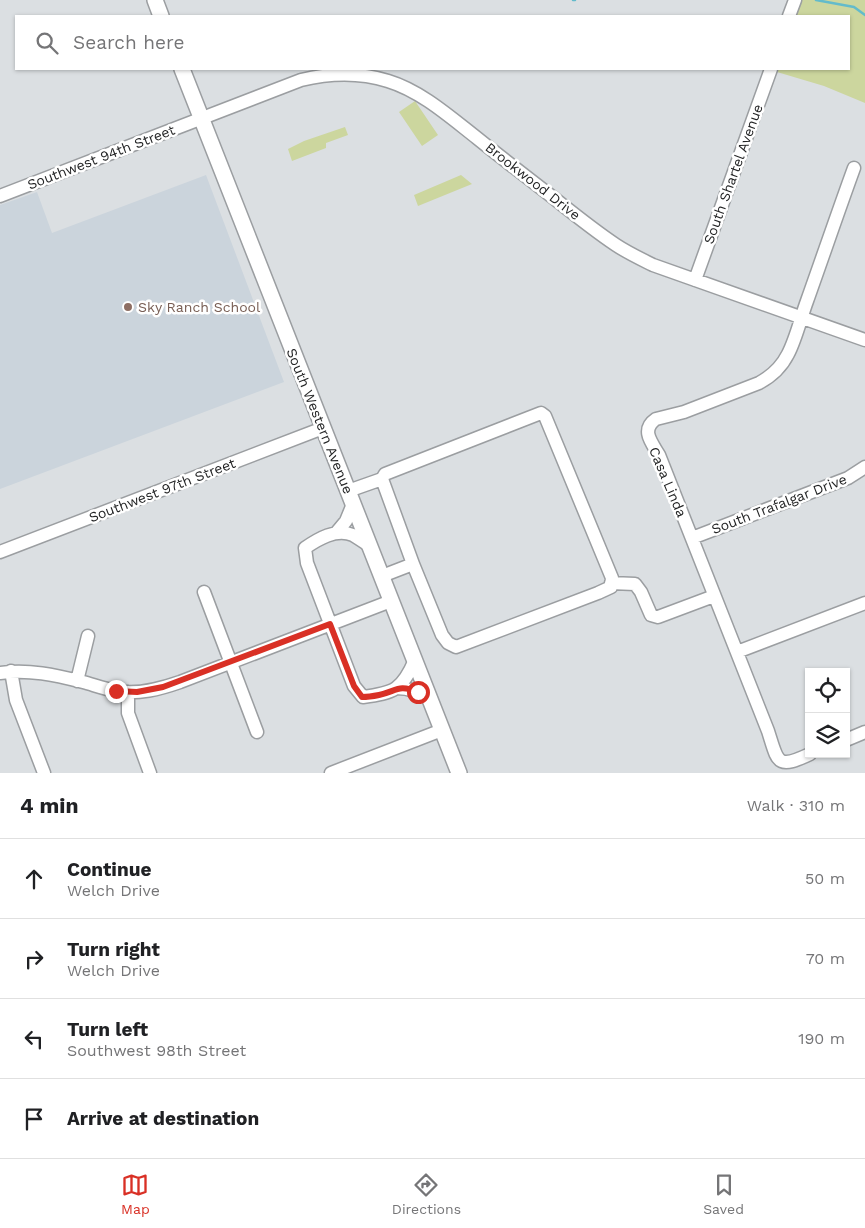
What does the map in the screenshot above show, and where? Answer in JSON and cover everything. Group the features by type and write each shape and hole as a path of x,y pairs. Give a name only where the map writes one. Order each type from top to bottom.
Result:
{"main road":[{"path":"155,0 161,15"},
{"name":"South Western Avenue","path":"182,70 459,773"}],"street":[{"name":"South Shartel Avenue","path":"695,280 771,70"},
{"name":"Brookwood Drive","path":"201,118 312,77 347,74 367,76 400,85 431,104 617,246 653,265 865,340"},
{"name":"Southwest 94th Street","path":"0,196 201,118"},
{"name":"Casa Linda","path":"805,756 790,762 782,761 774,753 768,731 660,455 649,438 648,432 650,425 656,419 684,412 759,383 775,372 788,355 792,346 854,168"},
{"path":"336,533 346,521 350,497 382,480 385,474 540,413 545,416 612,578 610,587 456,647 448,643 442,635 382,480"},
{"name":"Southwest 97th Street","path":"0,552 323,428"},
{"name":"South Trafalgar Drive","path":"692,538 848,478 865,467"},
{"path":"370,546 353,535 336,533 316,540 305,548 307,563 354,686 362,697 379,695 396,688 405,688 414,690 430,699"},
{"path":"382,576 413,564"},
{"path":"611,583 635,584 641,592 651,615 658,618 714,596"},
{"path":"204,592 257,732"},
{"path":"44,773 6,672 38,672 116,691 144,691 163,687 391,601"},
{"path":"736,652 865,603"},
{"path":"77,681 88,636"},
{"path":"396,688 406,678 415,660"},
{"path":"128,692 128,713 150,773"},
{"path":"331,773 442,730"},
{"path":"850,738 865,732"}],"shaded area":[{"name":"Sky Ranch School","path":"206,175 284,382 0,489 0,205 37,192 52,233"}],"green space":[{"path":"802,0 865,0 865,103 824,86 777,72 778,70 850,70 850,15 796,15"},
{"path":"415,101 438,135 422,146 399,112"},
{"path":"345,127 348,135 326,143 326,148 292,161 288,149 304,141"},
{"path":"461,175 472,184 418,206 414,195"}],"waterway":[{"path":"816,0 854,7 865,15"}],"place":[{"name":"Sky Ranch School","path":"128,307"}],"route":[{"path":"116,691 137,692 153,690 180,682 330,624 354,686 362,697 379,695 396,688 405,688 418,692"}]}
